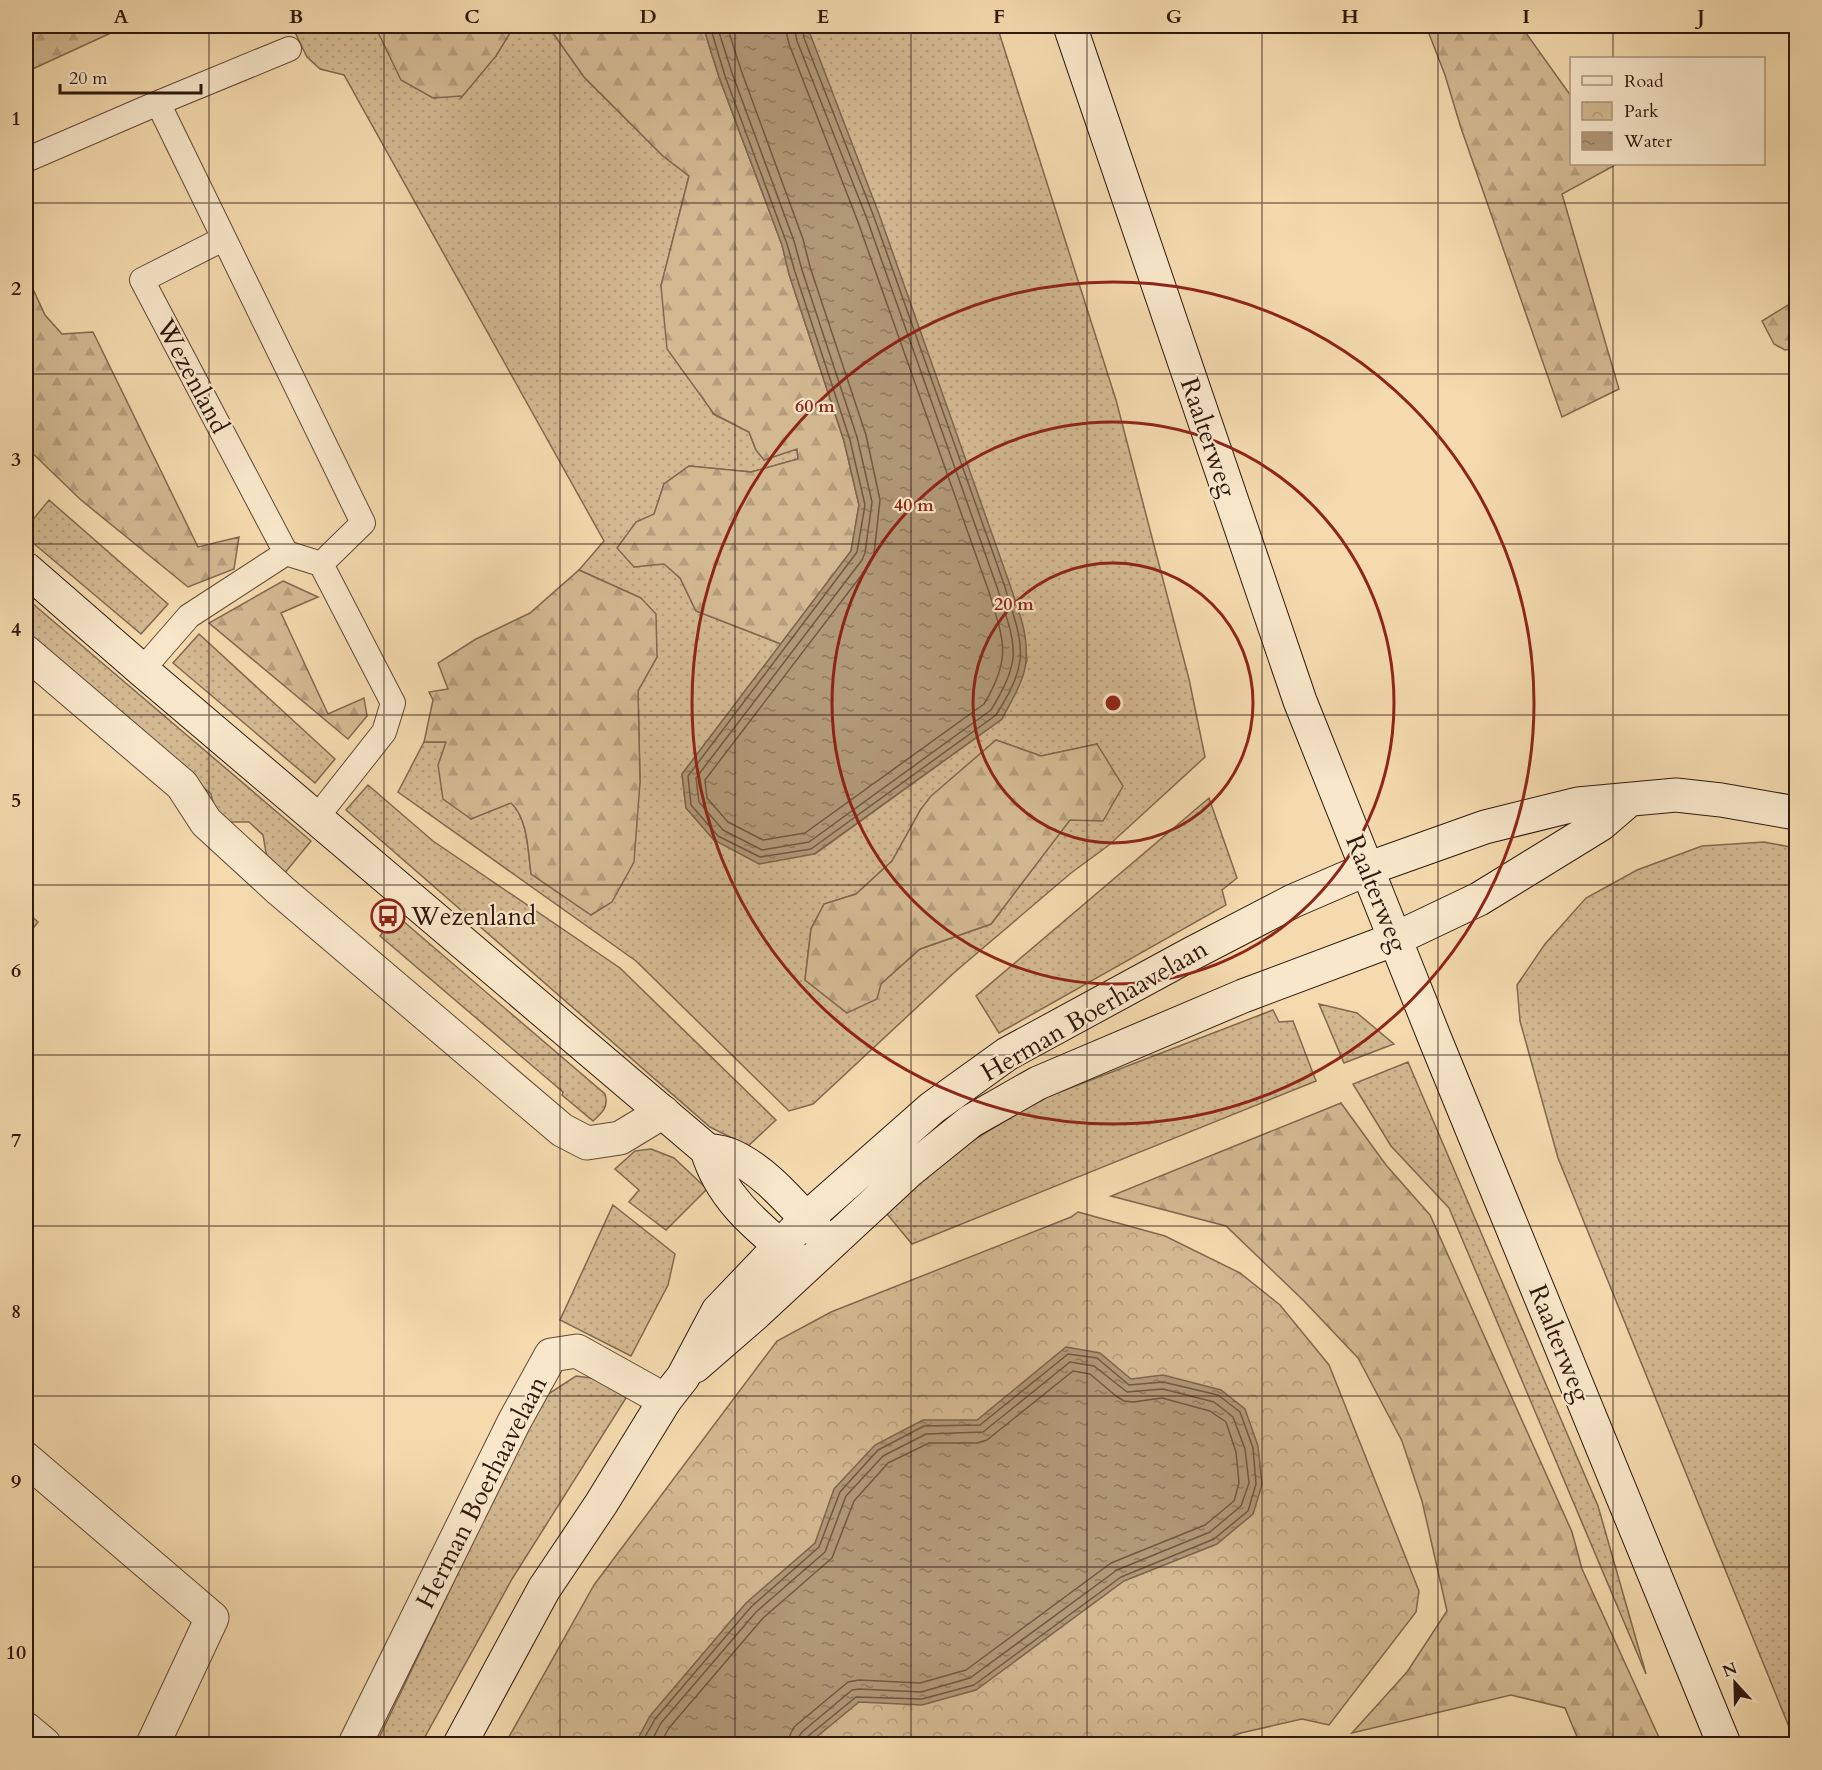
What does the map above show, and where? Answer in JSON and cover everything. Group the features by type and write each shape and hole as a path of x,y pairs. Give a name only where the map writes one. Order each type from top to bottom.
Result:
{"street":[{"name":"Raalterweg","path":"1070,26 1296,690 1395,939 1724,1744"},
{"path":"26,569 707,1150 729,1154 768,1180 830,1244"},
{"path":"26,652 182,784 206,822 280,890 562,1130 587,1143 620,1138 663,1112"},
{"name":"Herman Boerhaavelaan","path":"460,1744 544,1589 674,1389 718,1311 806,1220 932,1108 1007,1054 1271,912 1367,869 1485,827 1578,804 1676,795 1797,813"},
{"name":"Herman Boerhaavelaan","path":"674,1389 909,1171 971,1121 1038,1083 1259,989 1395,939 1479,899 1601,824 1629,800"},
{"path":"707,1150 712,1170 727,1194 739,1208 804,1267"},
{"name":"Herman Boerhaavelaan","path":"355,1744 514,1422 551,1355 577,1351 674,1389"},
{"path":"26,1459 212,1618 153,1744"},
{"path":"26,1729 44,1744"}],"lane":[{"path":"26,160 289,49"},
{"path":"158,103 363,522 321,564"},
{"name":"Wezenland","path":"223,238 142,280 286,553"},
{"path":"142,670 189,616 286,553 321,564 393,703 384,732 317,817"}],"green space":[{"path":"26,26 126,26 26,72"},
{"path":"292,26 375,26 379,31 496,56 514,26 548,26 584,77 663,156 689,176 661,286 713,414 749,432 756,450 797,448 798,459 751,472 689,466 664,484 654,515 636,522 634,567 664,563 680,578 696,611 781,644 682,774 686,808 714,840 815,854 1002,719 1019,685 1027,660 1024,631 807,26 997,26 1116,400 1189,679 1205,757 1109,845 1071,873 956,971 813,1104 789,1111 636,961 398,792 424,742 446,742 471,819 511,802 517,809 524,826 531,874 555,888 640,782 638,691 657,657 641,598 579,570 604,541 344,75 320,69 307,57","holes":["996,740 1041,756 1097,744 1070,819 991,924 920,949 847,1013 805,980 811,929 824,904 856,894 892,861 921,809"]},
{"path":"375,26 514,26 496,56 461,98 461,96 433,98 401,80"},
{"path":"548,26 703,26 719,77 782,245 789,274 844,441 859,505 851,551 781,644 696,611 680,578 664,564 634,567 617,548 636,522 654,514 664,484 689,466 751,472 798,459 797,449 764,460 756,450 749,432 714,414 667,349 661,286 689,176 663,156 584,77"},
{"path":"1426,26 1521,26 1570,95 1570,165 1615,165 1562,194 1619,389 1562,417 1461,128 1445,75"},
{"path":"26,274 45,315 62,334 93,332 198,547 239,537 234,569 188,587 81,500 26,447"},
{"path":"1796,300 1796,348 1785,350 1774,344 1762,321"},
{"path":"49,500 168,604 141,634 26,537 26,528"},
{"path":"579,570 641,598 656,614 657,657 638,691 640,782 634,862 612,902 591,915 531,874 524,826 511,803 471,819 443,799 438,765 446,742 424,742 433,700 429,692 448,689 438,663 476,639 530,613"},
{"path":"283,581 318,597 281,613 328,714 364,698 367,716 348,739 209,623"},
{"path":"26,598 311,841 284,874 267,858 263,835 249,822 223,822 215,814 211,794 26,636"},
{"path":"199,634 335,759 315,783 173,663"},
{"path":"996,740 1041,756 1097,744 1123,786 1103,821 1070,820 991,924 920,949 881,984 877,999 847,1013 805,980 811,929 824,904 856,894 892,861 921,809 931,796"},
{"path":"368,785 433,841 620,968 776,1120 748,1146 710,1127 346,810"},
{"path":"1209,798 1237,878 1222,890 1226,905 999,1033 976,996"},
{"path":"1764,842 1796,848 1796,1744 1558,1158 1520,1021 1517,985 1545,944 1586,898 1637,870 1702,846"},
{"path":"26,911 38,922 26,937"},
{"path":"396,915 605,1094 604,1109 593,1121 562,1095 563,1092 380,936"},
{"path":"1319,1004 1357,1013 1394,1044 1344,1063"},
{"path":"1273,1010 1279,1022 1293,1021 1316,1081 912,1244 882,1208 977,1138 1039,1100"},
{"path":"1408,1062 1598,1506 1646,1674 1449,1208 1391,1146 1353,1084"},
{"path":"1341,1103 1386,1165 1430,1215 1572,1532 1582,1569 1662,1744 1580,1744 1565,1708 1511,1695 1352,1733 1407,1672 1447,1611 1422,1501 1402,1441 1358,1358 1303,1300 1226,1226 1111,1196"},
{"path":"651,1149 674,1158 707,1189 666,1230 629,1202 639,1190 615,1169 635,1151"},
{"path":"613,1205 675,1254 668,1285 631,1356 560,1320"},
{"path":"1078,1212 1165,1236 1240,1273 1280,1305 1329,1365 1419,1591 1416,1612 1329,1725 1302,1719 1241,1733 1213,1744 505,1744 594,1585 777,1341 831,1312 1071,1217"},
{"path":"576,1376 599,1379 626,1398 512,1579 421,1744 376,1744 542,1398"}],"water":[{"path":"703,26 807,26 879,214 1010,585 1022,621 1026,649 1024,674 1002,719 814,854 759,864 714,840 686,808 682,774 851,551 859,505 844,441 789,274 782,245 719,77"},
{"path":"1066,1347 1100,1353 1131,1379 1163,1375 1221,1390 1245,1409 1258,1446 1262,1485 1253,1514 1217,1544 1124,1581 976,1690 922,1705 859,1702 808,1744 635,1744 650,1716 746,1603 815,1543 834,1489 875,1445 923,1420 977,1420"}],"place":[{"name":"Wezenland","path":"388,916"}]}
